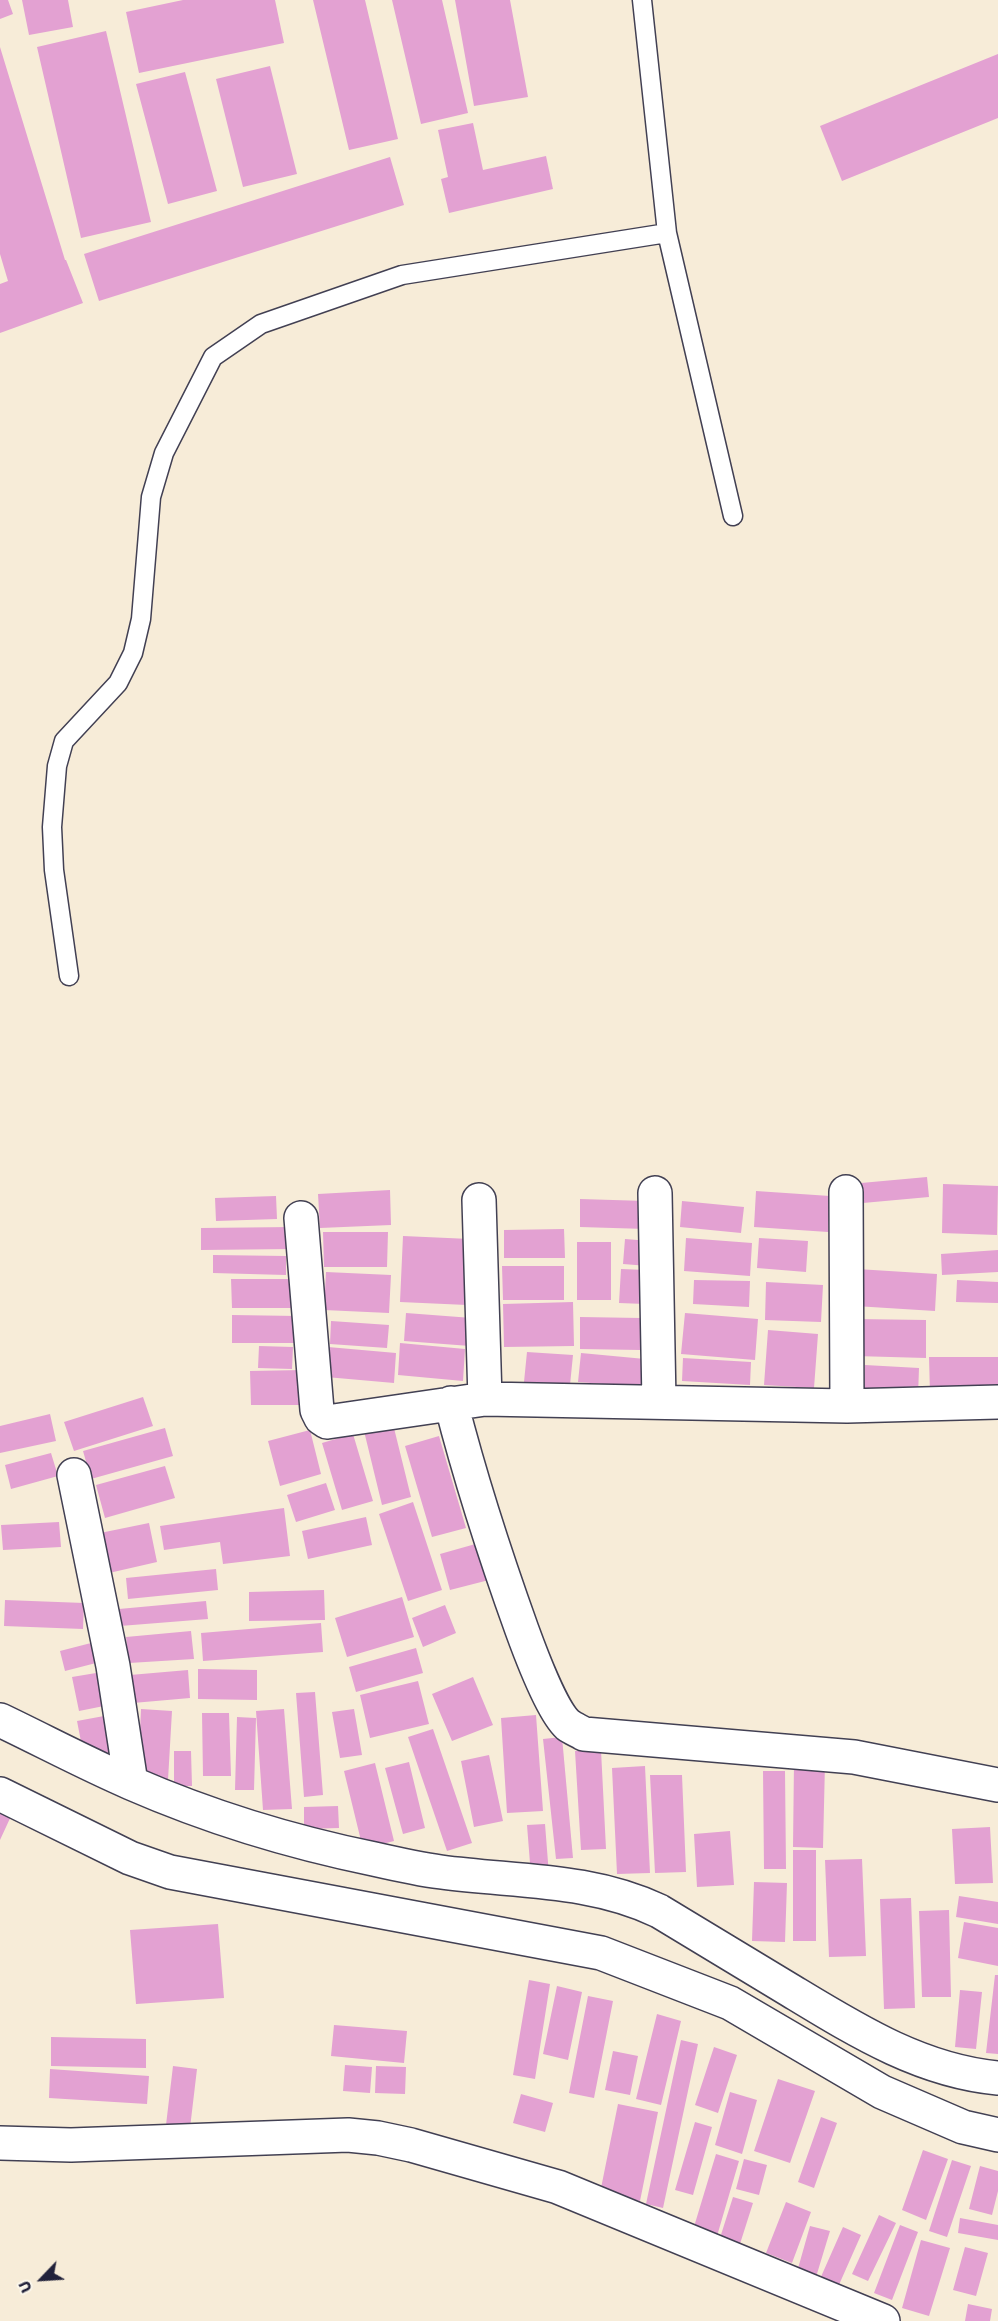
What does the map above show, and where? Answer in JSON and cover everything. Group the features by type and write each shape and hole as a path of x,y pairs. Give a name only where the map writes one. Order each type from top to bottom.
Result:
{"street":[{"path":"655,1192 658,1402"},
{"path":"846,1192 846,1406"},
{"path":"479,1200 485,1399"},
{"path":"301,1218 317,1410 321,1418 327,1422 485,1399 846,1406 998,1402"},
{"path":"451,1403 470,1477 495,1556 533,1661 567,1724 584,1734 854,1757 998,1785"},
{"path":"74,1475 113,1666 131,1783"},
{"path":"0,1720 131,1783 231,1821 333,1851 440,1872 544,1882 613,1892 635,1899 878,2042 926,2063 998,2078"},
{"path":"0,1794 130,1858 170,1872 601,1953 730,2003 882,2092 963,2127 998,2135"},
{"path":"0,2143 71,2145 348,2135 378,2138 411,2145 558,2187 883,2321"}],"lane":[{"path":"642,0 667,233 733,516"},
{"path":"69,976 54,870 52,827 57,766 64,741 118,683 133,653 141,619 151,496 164,453 213,357 261,324 402,275 667,233"}],"building":[{"path":"0,0 8,0 13,14 0,19"},
{"path":"22,0 68,0 73,27 29,35"},
{"path":"183,0 275,0 284,43 139,73 126,12"},
{"path":"313,0 365,0 398,139 349,150"},
{"path":"392,0 442,0 468,113 421,124"},
{"path":"455,0 510,0 528,97 474,106"},
{"path":"106,31 151,222 81,238 37,47"},
{"path":"0,47 65,260 83,303 0,333 0,284 8,281 0,254"},
{"path":"998,54 998,118 842,181 820,126"},
{"path":"270,66 297,174 243,187 216,79"},
{"path":"185,72 217,191 168,204 136,84"},
{"path":"473,123 483,170 546,156 553,189 449,213 441,179 448,177 438,130"},
{"path":"390,157 404,205 99,301 84,254"},
{"path":"927,1177 929,1197 863,1203 861,1183"},
{"path":"943,1184 998,1186 997,1235 942,1233"},
{"path":"390,1190 391,1225 320,1228 318,1194"},
{"path":"756,1191 830,1196 828,1232 754,1227"},
{"path":"276,1196 277,1219 216,1221 215,1198"},
{"path":"580,1199 646,1201 646,1229 580,1227"},
{"path":"682,1201 744,1207 741,1233 680,1227"},
{"path":"292,1227 292,1249 201,1250 201,1228"},
{"path":"564,1229 565,1258 504,1258 504,1230"},
{"path":"323,1232 388,1232 387,1267 324,1267"},
{"path":"403,1236 470,1239 467,1305 400,1302"},
{"path":"686,1238 752,1243 750,1276 684,1271"},
{"path":"759,1238 808,1241 806,1272 757,1268"},
{"path":"625,1239 650,1241 648,1266 623,1264"},
{"path":"577,1242 611,1242 611,1300 577,1300"},
{"path":"998,1250 998,1272 942,1275 941,1254"},
{"path":"213,1255 286,1256 286,1275 213,1273"},
{"path":"502,1266 564,1266 564,1300 503,1300"},
{"path":"621,1269 646,1270 645,1304 619,1303"},
{"path":"857,1269 937,1274 935,1311 855,1306"},
{"path":"326,1272 391,1275 389,1313 324,1310"},
{"path":"231,1279 291,1279 292,1308 232,1308"},
{"path":"694,1280 750,1281 749,1307 693,1304"},
{"path":"957,1280 998,1282 998,1303 956,1302"},
{"path":"766,1282 823,1285 821,1322 765,1320"},
{"path":"573,1302 574,1346 504,1347 503,1304"},
{"path":"406,1313 472,1318 470,1346 404,1341"},
{"path":"685,1313 758,1319 755,1360 681,1354"},
{"path":"232,1315 297,1316 297,1343 232,1343"},
{"path":"580,1317 641,1318 640,1350 580,1349"},
{"path":"856,1319 926,1320 926,1358 855,1356"},
{"path":"331,1321 389,1325 387,1348 330,1344"},
{"path":"768,1330 818,1334 814,1388 764,1385"},
{"path":"400,1343 465,1349 463,1381 398,1375"},
{"path":"259,1346 293,1347 292,1369 258,1368"},
{"path":"328,1347 396,1353 394,1383 326,1377"},
{"path":"527,1352 573,1355 570,1385 524,1382"},
{"path":"581,1353 645,1359 642,1387 578,1382"},
{"path":"929,1357 998,1357 998,1394 930,1394"},
{"path":"683,1358 751,1362 750,1385 682,1381"},
{"path":"865,1365 919,1368 918,1396 864,1393"},
{"path":"303,1370 303,1405 251,1405 250,1371"},
{"path":"143,1397 153,1426 74,1451 64,1422"},
{"path":"50,1414 56,1441 0,1453 0,1426"},
{"path":"393,1424 411,1497 382,1505 364,1431"},
{"path":"165,1428 173,1456 91,1479 83,1451"},
{"path":"310,1430 321,1474 280,1486 268,1441"},
{"path":"353,1434 373,1501 342,1510 322,1443"},
{"path":"439,1436 466,1528 432,1537 405,1446"},
{"path":"51,1453 58,1476 11,1489 5,1465"},
{"path":"165,1466 175,1498 105,1518 96,1485"},
{"path":"326,1483 335,1510 296,1522 287,1495"},
{"path":"413,1502 442,1590 408,1601 379,1514"},
{"path":"284,1508 290,1556 223,1564 220,1542 164,1550 160,1526"},
{"path":"366,1517 372,1545 308,1559 302,1531"},
{"path":"59,1522 61,1547 3,1550 1,1525"},
{"path":"149,1523 157,1562 109,1573 100,1533"},
{"path":"479,1543 489,1580 450,1590 440,1554"},
{"path":"216,1569 218,1590 128,1599 126,1578"},
{"path":"324,1590 325,1620 249,1621 249,1592"},
{"path":"402,1597 414,1637 347,1657 335,1618"},
{"path":"5,1600 84,1603 83,1629 4,1626"},
{"path":"206,1601 208,1619 120,1626 119,1609"},
{"path":"445,1605 456,1633 423,1647 412,1618"},
{"path":"321,1623 323,1652 203,1661 201,1633"},
{"path":"191,1631 194,1659 129,1663 126,1637"},
{"path":"91,1643 96,1663 65,1671 60,1651"},
{"path":"416,1648 423,1673 356,1692 349,1667"},
{"path":"198,1669 257,1670 257,1700 198,1699"},
{"path":"188,1670 190,1698 133,1703 130,1675"},
{"path":"102,1672 109,1705 79,1711 72,1677"},
{"path":"473,1677 493,1725 452,1741 432,1694"},
{"path":"418,1681 429,1724 370,1738 360,1695"},
{"path":"315,1692 323,1795 304,1797 296,1693"},
{"path":"141,1709 172,1711 168,1780 138,1778"},
{"path":"284,1709 292,1809 263,1810 256,1711"},
{"path":"354,1709 362,1755 340,1758 332,1712"},
{"path":"202,1713 229,1713 231,1776 203,1776"},
{"path":"536,1715 543,1811 507,1813 501,1718"},
{"path":"104,1716 111,1752 84,1757 77,1721"},
{"path":"237,1717 256,1718 254,1790 235,1790"},
{"path":"433,1729 472,1843 447,1851 408,1737"},
{"path":"562,1737 573,1858 556,1859 543,1739"},
{"path":"601,1750 606,1849 581,1850 575,1751"},
{"path":"174,1751 191,1751 192,1786 174,1786"},
{"path":"489,1755 503,1821 474,1827 461,1761"},
{"path":"409,1762 425,1828 403,1834 385,1768"},
{"path":"794,1762 825,1763 823,1848 793,1847"},
{"path":"375,1763 394,1841 363,1849 344,1771"},
{"path":"645,1766 650,1873 617,1874 612,1768"},
{"path":"763,1771 785,1771 786,1869 764,1869"},
{"path":"650,1775 682,1775 686,1872 655,1873"},
{"path":"338,1806 339,1828 304,1829 304,1807"},
{"path":"0,1808 12,1814 0,1840"},
{"path":"545,1824 549,1875 531,1876 527,1825"},
{"path":"990,1827 993,1883 955,1884 952,1829"},
{"path":"730,1831 734,1885 697,1887 694,1834"},
{"path":"793,1850 816,1850 816,1941 793,1941"},
{"path":"862,1859 866,1956 829,1957 825,1860"},
{"path":"754,1882 787,1883 785,1942 752,1941"},
{"path":"959,1896 998,1902 998,1924 956,1917"},
{"path":"911,1898 915,2008 884,2009 880,1899"},
{"path":"949,1910 951,1997 922,1997 919,1911"},
{"path":"964,1922 998,1928 998,1966 958,1958"},
{"path":"218,1924 224,1998 136,2004 130,1930"},
{"path":"995,1975 998,1975 998,2054 986,2053"},
{"path":"529,1980 550,1984 535,2079 513,2075"},
{"path":"557,1986 582,1992 568,2060 543,2054"},
{"path":"960,1990 982,1992 976,2049 955,2047"},
{"path":"588,1996 613,2001 594,2098 569,2093"},
{"path":"657,2014 681,2021 661,2105 636,2099"},
{"path":"334,2025 407,2031 404,2063 331,2056"},
{"path":"51,2037 146,2039 146,2068 51,2066"},
{"path":"681,2040 698,2044 663,2208 646,2204"},
{"path":"714,2047 737,2055 718,2113 695,2105"},
{"path":"613,2051 638,2056 630,2095 605,2090"},
{"path":"345,2065 372,2067 370,2093 343,2091"},
{"path":"173,2066 197,2069 190,2128 166,2125"},
{"path":"376,2066 406,2067 405,2094 375,2093"},
{"path":"50,2069 149,2076 147,2104 49,2098"},
{"path":"778,2079 815,2091 790,2163 754,2151"},
{"path":"730,2092 757,2100 742,2154 715,2145"},
{"path":"521,2094 553,2103 545,2132 513,2123"},
{"path":"618,2104 658,2112 640,2201 600,2193"},
{"path":"821,2117 837,2123 814,2188 798,2182"},
{"path":"695,2122 712,2127 693,2195 675,2190"},
{"path":"923,2150 948,2159 926,2220 902,2210"},
{"path":"716,2154 739,2161 717,2236 693,2230"},
{"path":"744,2159 767,2165 759,2195 736,2189"},
{"path":"952,2160 971,2166 947,2237 929,2231"},
{"path":"980,2166 998,2171 998,2191 992,2215 969,2209"},
{"path":"733,2197 753,2203 739,2247 719,2241"},
{"path":"786,2202 811,2212 792,2263 766,2253"},
{"path":"879,2215 896,2223 868,2281 852,2274"},
{"path":"960,2218 998,2225 998,2240 958,2233"},
{"path":"900,2225 918,2232 892,2300 874,2293"},
{"path":"810,2226 830,2231 816,2277 797,2272"},
{"path":"843,2227 861,2235 838,2287 820,2279"},
{"path":"921,2240 950,2248 929,2316 902,2308"},
{"path":"965,2247 988,2253 976,2296 953,2290"},
{"path":"968,2304 992,2309 990,2321 965,2321"}]}
